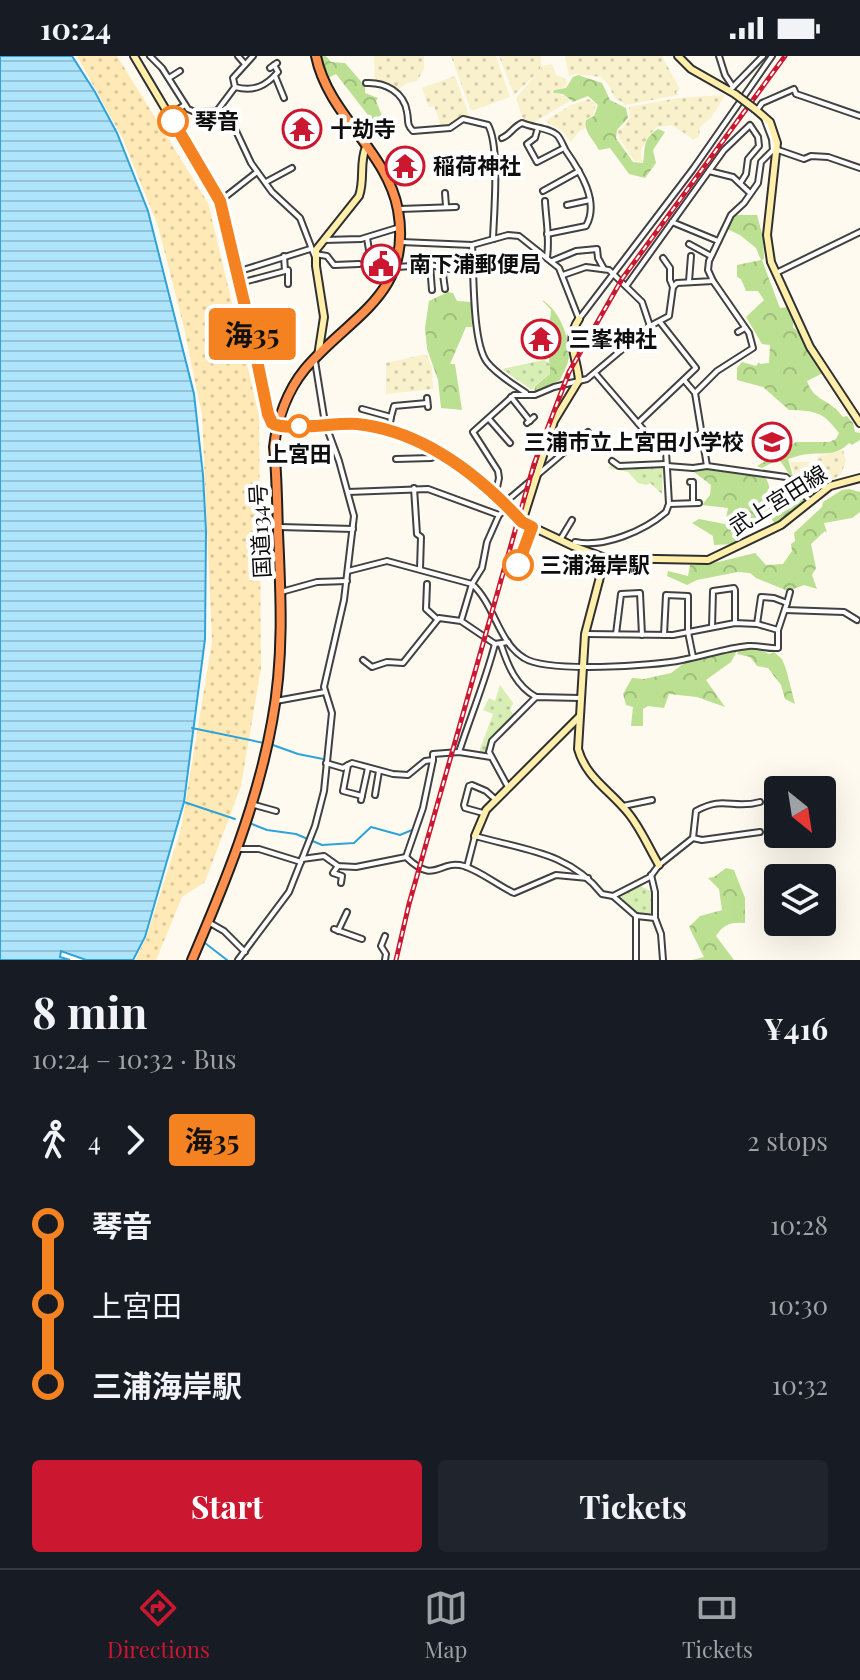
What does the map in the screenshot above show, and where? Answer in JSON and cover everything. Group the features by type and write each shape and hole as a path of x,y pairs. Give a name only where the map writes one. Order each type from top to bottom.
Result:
{"highway":[{"name":"国道134号","path":"192,960 237,849 268,743 276,701 281,646 281,592 274,447 276,427 289,393 305,369 377,299 394,267 399,242 398,210 388,179 327,89 316,56"}],"street":[{"path":"134,56 220,201 268,414 276,427"},
{"path":"150,56 169,78 185,105 197,112 217,111 236,131 257,171 298,215 314,253 324,317 317,357 325,423 354,516 347,581 325,679 325,692 332,713 320,807 302,860 282,904 238,960"},
{"path":"238,56 245,64"},
{"path":"217,111 235,87 233,78 253,56"},
{"path":"678,56 691,69 733,90 764,115 775,132 778,150 767,235 769,253 810,347 860,423"},
{"path":"719,56 733,90"},
{"path":"733,90 763,56"},
{"path":"522,522 556,417 578,382 573,330 693,169 772,56"},
{"path":"235,87 255,89 275,76 278,72 274,65"},
{"path":"169,78 180,71"},
{"path":"275,76 284,98"},
{"path":"366,83 376,83 399,93 405,104 407,125 413,131 450,128 463,119 488,125 492,133 496,176 493,239"},
{"path":"756,110 762,103 794,89 796,94 860,116"},
{"path":"169,114 185,105"},
{"path":"197,112 201,121"},
{"path":"695,393 717,371 753,348 753,340 708,270 711,256 731,215 758,183 761,162 773,148 764,115"},
{"path":"502,138 522,123 537,130 554,132 579,171 590,200 589,221 586,226 547,234"},
{"path":"627,285 724,150 751,125 759,139 759,146 748,159 746,174 741,182"},
{"path":"537,130 535,138 527,143 537,162 564,148"},
{"path":"314,253 361,193 362,157 366,147"},
{"path":"778,150 804,159 811,156 828,157 860,168"},
{"path":"220,201 257,171"},
{"path":"266,183 290,171"},
{"path":"543,191 579,171"},
{"path":"709,171 733,177 750,193"},
{"path":"445,193 446,206"},
{"path":"567,205 590,200"},
{"path":"545,201 550,259"},
{"path":"398,210 409,207 456,207"},
{"path":"672,222 719,242"},
{"path":"322,240 367,238 399,228"},
{"path":"776,273 860,232"},
{"path":"399,242 472,245 508,235 519,236 550,259 563,275 579,319"},
{"path":"367,238 369,250"},
{"path":"689,244 689,247 711,256"},
{"path":"472,245 475,302 483,356 492,367 526,393 535,395 578,382 595,373 650,326 669,316 673,287 670,268 663,258"},
{"path":"550,259 576,251 597,249 604,269"},
{"path":"237,272 284,256 314,253 327,256 334,265 355,263"},
{"path":"284,256 285,271"},
{"path":"689,281 691,256"},
{"path":"394,267 430,265 460,271"},
{"path":"430,265 432,290"},
{"path":"442,267 445,289"},
{"path":"563,275 586,267 604,269 614,274 615,279 627,285 642,302 650,326"},
{"path":"239,283 288,270 288,284"},
{"path":"673,287 689,281 713,281"},
{"path":"638,423 696,365 660,322"},
{"path":"738,332 745,328"},
{"path":"595,373 661,450 676,448 700,434"},
{"path":"684,380 695,393 707,466"},
{"path":"495,497 498,471 473,432 511,397 526,393"},
{"path":"511,397 524,407 530,420"},
{"path":"389,430 394,406 427,403"},
{"path":"362,409 391,417"},
{"path":"489,419 510,443"},
{"name":"武上宮田線","path":"276,427 325,423 358,424 389,430 442,453 522,522 605,558 708,560 773,530 838,482 860,478"},
{"path":"461,621 472,584 482,568 487,542 505,506 588,432"},
{"path":"573,546 575,542 599,543 629,533 663,515 669,504 666,451"},
{"path":"396,459 431,458 442,453"},
{"path":"612,461 619,466 707,466 786,477 810,501"},
{"path":"669,504 696,503 693,485"},
{"path":"348,492 414,488 439,491 499,515"},
{"path":"414,488 417,534 421,537 420,569"},
{"path":"560,540 572,520"},
{"path":"278,527 353,529"},
{"path":"605,558 585,634 577,744 583,764 634,821 659,865"},
{"path":"348,571 387,561 472,584 482,594 508,642 533,663 552,666 679,661 750,646 776,649 778,630 790,592"},
{"path":"281,592 317,582 347,581"},
{"path":"427,584 426,609 437,619 461,621 498,644 519,683 536,697 580,698"},
{"path":"712,627 713,593 722,589 735,590 735,623"},
{"path":"616,634 621,594 640,593 642,635"},
{"path":"664,635 667,595 688,596 688,632 693,657"},
{"path":"757,624 761,597 787,603"},
{"path":"785,610 844,612 857,620"},
{"path":"363,660 372,667 387,662 403,663 437,619"},
{"path":"585,634 664,635 735,623 757,624 778,630"},
{"path":"498,644 508,642"},
{"path":"459,752 498,644"},
{"path":"276,701 325,692"},
{"path":"508,787 489,749 492,741 536,697"},
{"path":"467,867 483,813 579,717"},
{"path":"406,857 423,808 433,754 459,752 491,757"},
{"path":"326,763 343,768 348,765 408,775 425,761 433,760"},
{"path":"348,765 343,791 362,798 368,768"},
{"path":"375,795 379,771"},
{"path":"483,813 465,808 469,786 486,791 496,800"},
{"path":"622,806 652,800"},
{"path":"613,896 651,875 693,838 696,811 711,803 744,805 760,802"},
{"path":"251,804 276,811"},
{"path":"693,838 702,840 760,832"},
{"path":"475,836 562,859 588,878 602,894 613,896 636,916 655,918"},
{"path":"237,849 263,850 302,860 324,856 338,866 356,867 406,857"},
{"path":"406,857 428,872 457,865 467,867 492,878 514,893 556,875 588,878"},
{"path":"338,866 333,873 342,876 341,883"},
{"path":"651,875 663,960"},
{"path":"347,912 336,930 362,939"},
{"path":"636,916 636,960"},
{"path":"208,923 224,931 245,952"},
{"path":"385,936 381,946 386,954 385,960"}],"shaded area":[{"path":"374,56 424,56 424,69 417,81 394,89 375,80"},
{"path":"451,56 496,56 510,97 471,111"},
{"path":"499,56 541,56 541,66 514,95"},
{"path":"565,56 662,56 680,89 676,92 678,95 626,105 614,97 601,77 569,76"},
{"path":"552,64 556,75 566,79 567,83 566,87 553,90 552,94 563,95 570,101 531,124 523,119 516,98 543,66"},
{"path":"455,76 469,116 460,118 450,126 441,126 434,106 429,107 422,88"},
{"path":"725,95 711,118 700,127 699,137 693,139 672,125 657,127 641,150 642,162 634,161 618,136 617,130 623,128 630,117 629,107 678,98"},
{"path":"589,99 596,104 593,116 585,120 585,129 580,130 571,142 562,131 545,121 571,105"},
{"path":"426,354 432,367 433,389 386,394 386,363"},
{"path":"843,450 846,461 841,474 806,495 790,462 817,462 817,457"}],"green space":[{"path":"321,56 326,56 331,62 345,63 365,86 365,93 378,98 376,101 390,135 378,128 336,74 328,78 325,75"},
{"path":"578,75 602,83 610,100 626,108 628,118 617,130 616,138 633,162 643,163 649,137 658,129 665,132 653,150 656,163 645,178 629,174 610,148 599,150 586,128 586,120 594,116 598,105 588,96 573,102 563,94 553,93 554,90 566,88"},
{"path":"734,215 757,215 763,237 762,260 780,308 789,307 793,327 803,337 823,373 807,381 810,388 843,417 847,416 855,432 860,433 860,440 835,452 804,454 788,459 795,483 779,459 762,468 757,466 796,442 829,442 836,439 839,433 818,414 789,410 763,387 737,380 737,368 742,362 756,366 759,362 769,363 770,345 762,344 746,317 764,300 758,291 746,291 737,277 737,265 761,260 756,248 727,229"},
{"path":"448,292 453,293 457,301 471,302 472,327 466,327 450,364 455,364 462,410 441,408 438,380 427,349 425,328 429,301"},
{"path":"542,300 559,318 569,354 560,380 534,392 535,386 550,374 549,357 530,339 534,332 547,325 550,318 551,310"},
{"path":"544,360 550,364 550,374 532,390 502,369"},
{"path":"612,464 617,467 663,466 662,494 650,483 638,483 628,472 608,468"},
{"path":"707,468 764,476 774,504 787,500 793,487 805,502 776,526 771,518 749,526 736,544 714,545 713,536 692,523 699,519 725,524 728,508 702,505 710,495 711,485 690,469"},
{"path":"849,489 860,492 860,512 852,518 824,523 827,533 825,531 811,544 816,568 812,575 817,589 804,585 788,591 750,573 738,572 687,585 667,576 668,571 688,576 690,565 755,553 766,565 783,564 792,551 794,533 822,507 823,502"},
{"path":"748,647 769,654 774,652 782,659 795,704 785,699 781,685 768,668 757,666 750,657 737,654 739,649"},
{"path":"738,649 731,662 706,680 725,707 697,697 669,694 664,708 648,706 643,709 643,726 631,726 633,707 626,705 623,694 632,678 644,679 671,673 687,661"},
{"path":"500,685 513,703 510,710 515,716 492,739 488,754 481,753 493,714 483,710 489,698 495,701"},
{"path":"726,868 734,870 745,898 745,923 728,925 716,936 734,960 692,960 704,957 689,927 700,916 722,910 719,889 708,878"},
{"path":"639,885 654,893 654,913 637,914 621,900 622,893"}],"sand":[{"path":"77,56 117,56 208,203 259,415 261,668 241,786 205,882 182,897 156,960 135,960 146,938 181,829 212,642 202,415 158,226 123,139"}],"water":[{"path":"0,56 72,56 95,92 117,133 148,211 194,394 206,531 205,639 184,802 145,937 133,960 86,960 61,951 60,957 70,960 0,960"}],"waterway":[{"path":"192,728 264,743"},
{"path":"270,744 323,759"},
{"path":"184,802 235,819"},
{"path":"252,824 267,830 296,834 322,845 354,843 371,827 400,835 412,830"},
{"path":"205,943 227,960"}],"railway":[{"path":"396,960 409,904 534,464 569,372 622,279 785,56"}],"bus line":[{"name":"海35","path":"173,121 220,201 272,423 285,428 332,423 374,426 434,448 532,527 518,565"}],"place":[{"name":"琴音","path":"173,121"},
{"name":"十劫寺","path":"302,129"},
{"name":"稲荷神社","path":"405,166"},
{"name":"南下浦郵便局","path":"381,264"},
{"name":"三峯神社","path":"541,339"},
{"name":"上宮田","path":"299,426"},
{"name":"三浦市立上宮田小学校","path":"772,442"},
{"name":"三浦海岸駅","path":"518,565"}]}
